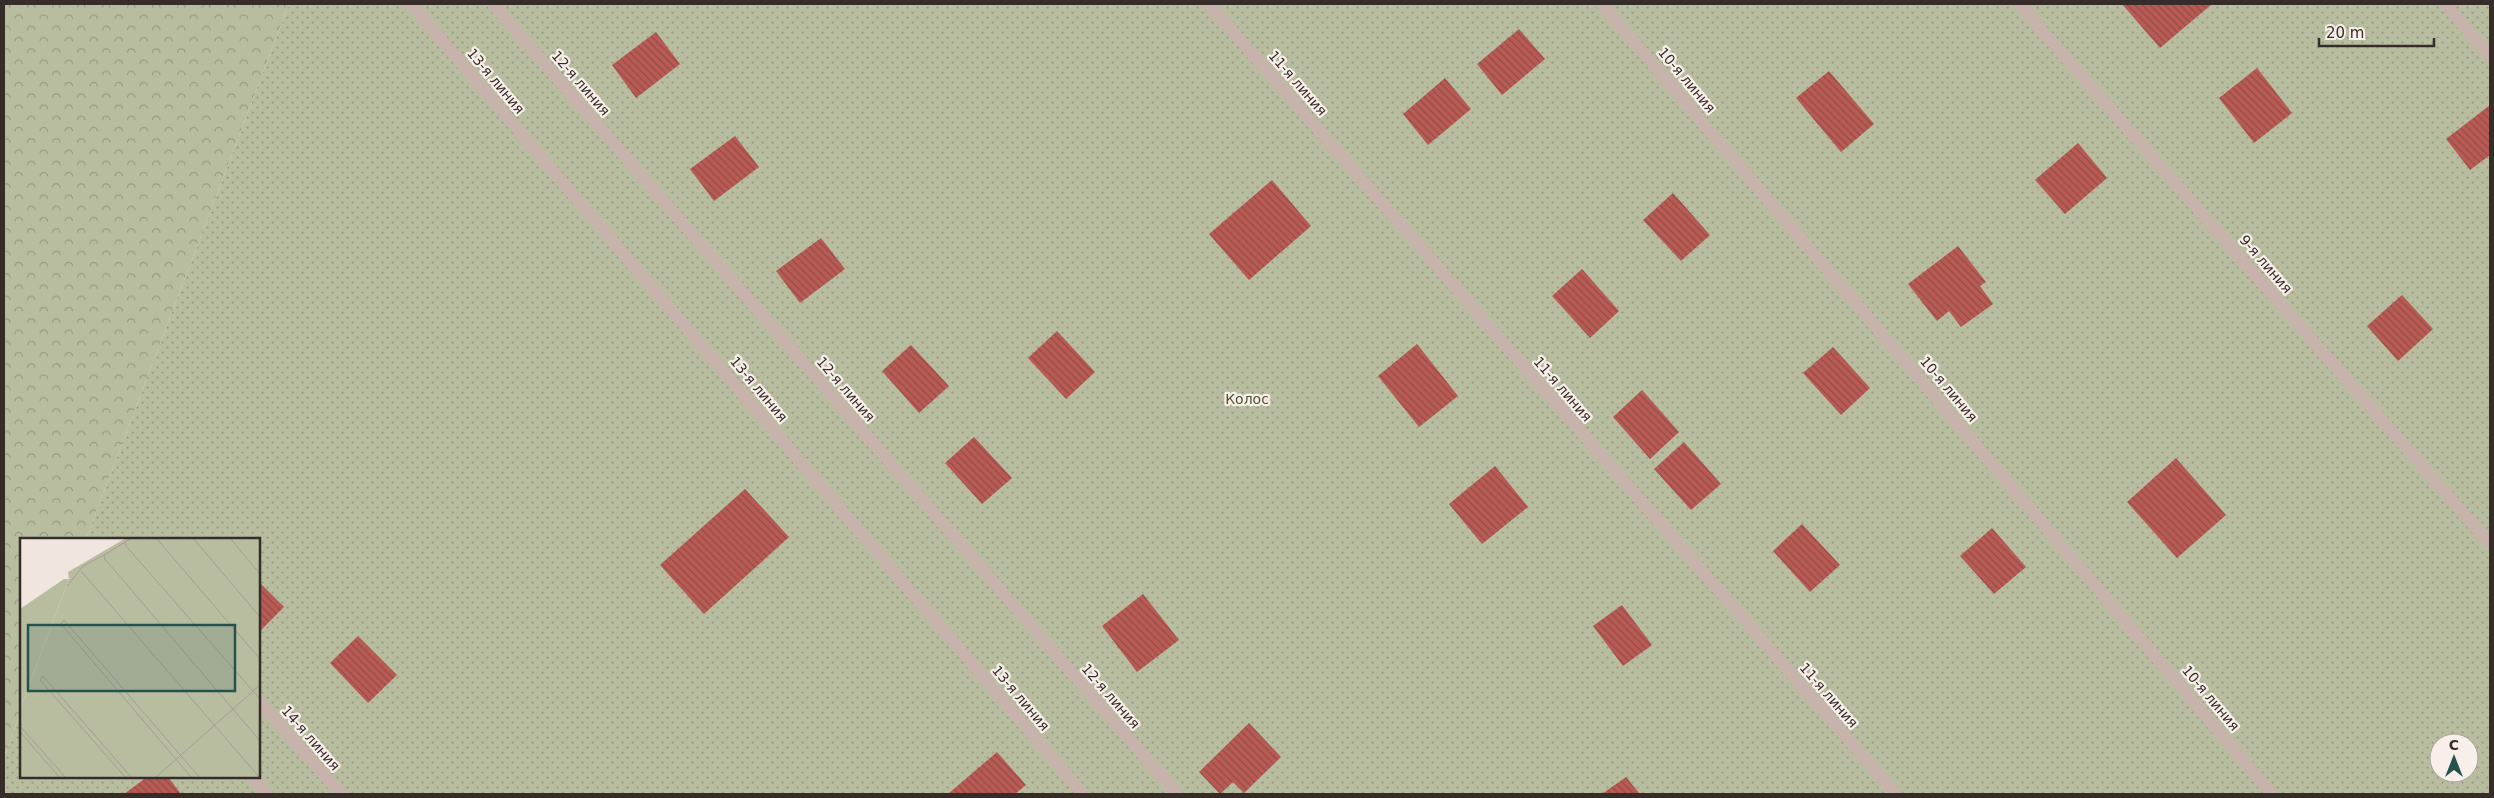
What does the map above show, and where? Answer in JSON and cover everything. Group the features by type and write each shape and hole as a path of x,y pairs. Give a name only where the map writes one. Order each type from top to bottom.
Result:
{"lane":[{"name":"13-я линия","path":"411,4 1083,794"},
{"name":"12-я линия","path":"493,4 1177,794"},
{"name":"11-я линия","path":"1209,4 1896,794"},
{"name":"10-я линия","path":"1602,4 2272,794"},
{"name":"9-я линия","path":"2019,4 2490,544"},
{"path":"2445,4 2490,56"},
{"name":"14-я линия","path":"260,701 341,794"},
{"path":"253,778 267,794"}],"green space":[{"path":"4,4 289,4 86,538 20,538 20,714 4,757"},
{"name":"Колос","path":"289,4 2490,4 2490,794 4,794 4,757 20,714 20,778 260,778 260,538 86,538"}],"building":[{"path":"2122,4 2212,4 2160,48"},
{"path":"1519,29 1545,59 1502,95 1477,64"},
{"path":"656,32 680,64 636,98 612,65"},
{"path":"2257,68 2292,113 2254,143 2219,98"},
{"path":"1829,71 1874,124 1841,152 1796,98"},
{"path":"1445,78 1471,109 1428,145 1403,114"},
{"path":"2490,105 2490,155 2470,170 2446,139"},
{"path":"735,136 759,167 714,201 690,169"},
{"path":"2078,143 2107,178 2065,214 2035,180"},
{"path":"1272,180 1311,226 1249,280 1209,234"},
{"path":"1673,193 1710,235 1681,261 1643,220"},
{"path":"821,238 845,269 800,303 776,271"},
{"path":"1958,246 1986,282 1980,286 1993,304 1961,327 1949,311 1937,321 1908,284"},
{"path":"1582,269 1619,311 1590,338 1552,296"},
{"path":"2402,295 2433,329 2398,361 2367,326"},
{"path":"1057,331 1095,372 1066,399 1028,358"},
{"path":"1417,344 1458,396 1419,427 1378,376"},
{"path":"911,345 949,386 919,413 882,371"},
{"path":"1833,347 1870,388 1841,415 1803,373"},
{"path":"1642,390 1679,432 1650,459 1613,417"},
{"path":"974,437 1012,478 982,504 945,463"},
{"path":"1684,442 1721,484 1691,510 1654,469"},
{"path":"2176,458 2226,515 2177,558 2127,502"},
{"path":"1495,466 1528,507 1482,544 1449,504"},
{"path":"745,489 789,537 704,614 660,565"},
{"path":"1802,524 1840,565 1810,592 1773,551"},
{"path":"1992,528 2026,567 1994,594 1960,556"},
{"path":"260,583 284,607 260,631"},
{"path":"1143,594 1179,640 1137,672 1102,626"},
{"path":"1622,605 1652,645 1623,666 1593,626"},
{"path":"358,636 397,675 368,703 330,663"},
{"path":"1249,723 1281,757 1244,793 1233,782 1220,794 1199,772"},
{"path":"997,752 1026,785 1015,794 948,794"},
{"path":"1626,777 1640,794 1602,794"},
{"path":"146,778 169,778 181,794 124,794"}]}
